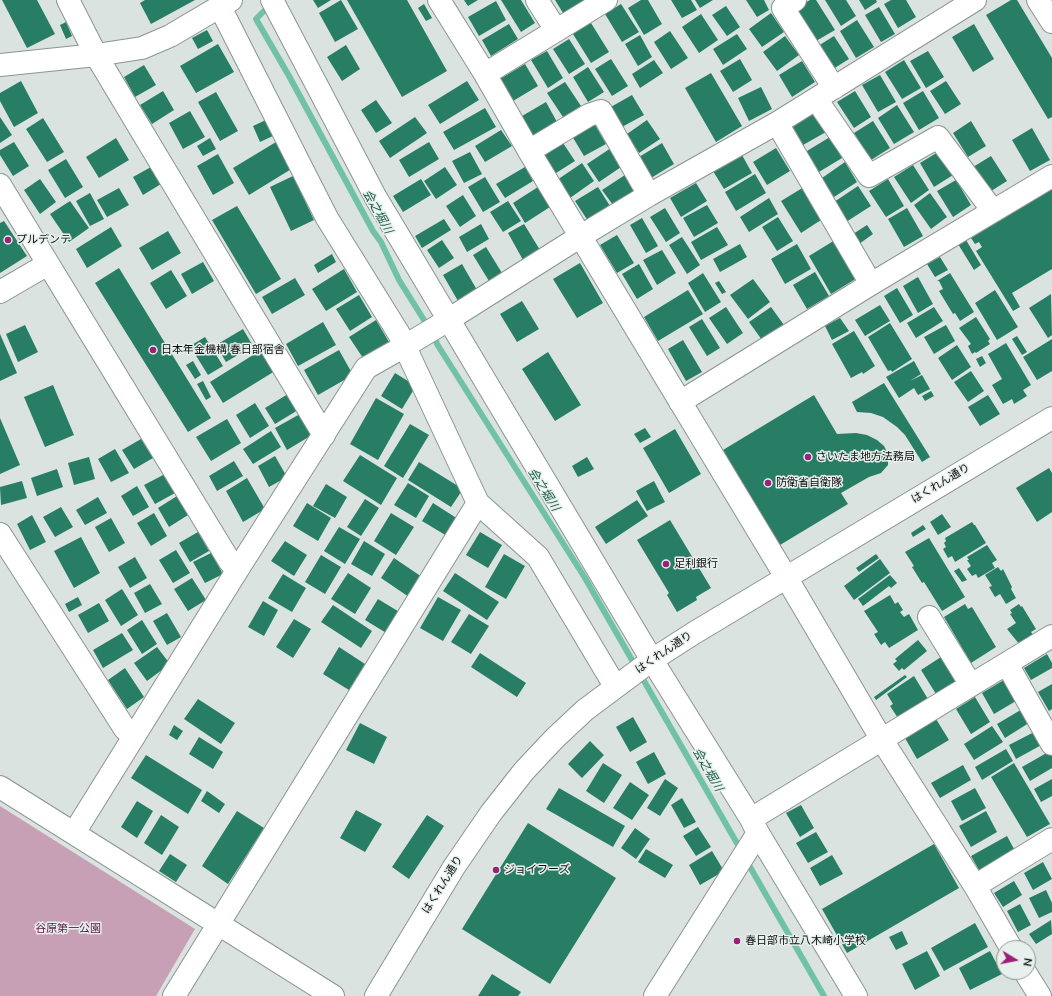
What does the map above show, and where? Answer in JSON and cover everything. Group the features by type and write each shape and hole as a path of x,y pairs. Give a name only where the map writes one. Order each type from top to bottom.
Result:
{"street":[{"path":"68,0 96,55 324,435"},
{"path":"439,0 786,577 882,740 975,886 1006,940"},
{"path":"536,0 556,30"},
{"path":"484,74 606,0"},
{"path":"795,0 783,8 834,88"},
{"path":"74,833 238,569 366,368 444,323 581,236 649,195 777,124 975,0"},
{"path":"1038,0 1052,22"},
{"path":"0,65 96,55 142,48 170,36 226,3 327,218 412,342 478,503 538,557 620,683"},
{"path":"273,3 444,323 649,662 856,996"},
{"path":"816,99 869,176 938,137 993,211"},
{"path":"529,151 589,115 600,111 649,195"},
{"path":"777,124 871,284"},
{"path":"680,402 871,284 1052,176"},
{"path":"0,185 230,562 238,569"},
{"path":"0,292 48,264"},
{"name":"はくれん通り","path":"376,996 454,866 491,813 524,771 555,738 585,710 649,662 786,577 1052,418"},
{"path":"174,996 478,503"},
{"path":"3,546 125,729 134,736"},
{"path":"929,617 971,685"},
{"path":"655,996 736,867 753,831 882,740 1052,636"},
{"path":"1007,664 1052,744"},
{"path":"0,787 332,996"},
{"path":"975,886 1052,839"},
{"path":"1030,980 1040,996"}],"green space":[{"name":"谷原第一公園","path":"0,806 195,929 156,996 0,996"}],"building":[{"path":"2,0 37,0 55,34 27,48"},
{"path":"145,0 195,0 151,24 140,3"},
{"path":"313,0 331,0 318,8"},
{"path":"341,0 358,29 335,42 319,13"},
{"path":"347,0 407,0 447,71 402,97"},
{"path":"464,0 478,0 468,6"},
{"path":"501,0 521,0 535,23 521,32"},
{"path":"555,0 586,0 563,13"},
{"path":"641,0 648,0 662,24 644,35 628,8"},
{"path":"671,0 691,0 697,10 682,18"},
{"path":"695,0 713,0 700,8"},
{"path":"746,0 764,0 769,10 757,17"},
{"path":"810,0 816,0 835,30 816,41 796,8"},
{"path":"825,0 846,0 856,16 841,26"},
{"path":"859,0 876,0 877,2 865,10"},
{"path":"891,0 906,0 916,17 898,28 884,4"},
{"path":"1011,0 1017,0 1052,58 1052,117 1048,119 986,15"},
{"path":"496,1 506,20 479,36 468,17"},
{"path":"424,4 432,18 426,21 418,8"},
{"path":"621,4 639,32 622,42 605,14"},
{"path":"726,6 740,27 727,36 712,15"},
{"path":"879,7 895,34 881,42 865,15"},
{"path":"771,13 784,32 762,47 749,29"},
{"path":"701,14 718,40 699,53 682,27"},
{"path":"857,20 874,47 856,58 840,31"},
{"path":"66,22 72,36 66,39 60,25"},
{"path":"591,23 609,52 591,63 573,34"},
{"path":"509,24 518,39 491,56 482,40"},
{"path":"974,24 994,59 973,72 952,37"},
{"path":"207,30 213,41 198,49 192,38"},
{"path":"670,31 688,58 671,69 654,42"},
{"path":"737,34 747,49 723,65 713,49"},
{"path":"640,35 652,57 638,66 625,44"},
{"path":"785,36 799,55 777,71 763,52"},
{"path":"834,36 849,59 833,69 818,46"},
{"path":"569,39 585,64 569,74 553,49"},
{"path":"218,44 234,72 196,93 180,66"},
{"path":"346,45 360,69 342,81 327,57"},
{"path":"547,51 563,78 548,88 531,60"},
{"path":"928,51 944,77 926,88 910,61"},
{"path":"611,59 628,86 612,96 595,69"},
{"path":"740,59 752,80 733,92 720,71"},
{"path":"654,60 663,73 640,88 632,74"},
{"path":"904,60 921,88 902,99 885,72"},
{"path":"802,61 815,82 792,97 779,75"},
{"path":"525,64 538,86 513,101 500,79"},
{"path":"144,65 156,85 135,97 124,77"},
{"path":"588,67 604,92 588,102 573,77"},
{"path":"711,73 742,126 716,142 685,88"},
{"path":"880,75 896,102 878,112 862,85"},
{"path":"21,81 38,113 14,127 0,101 0,93"},
{"path":"467,81 479,100 440,124 428,105"},
{"path":"946,81 961,104 945,114 930,91"},
{"path":"565,82 581,106 563,117 547,93"},
{"path":"761,87 772,109 749,121 738,98"},
{"path":"163,91 174,110 152,124 140,105"},
{"path":"855,91 871,117 854,128 837,102"},
{"path":"923,91 939,118 919,130 903,103"},
{"path":"216,92 238,131 220,141 198,102"},
{"path":"632,95 644,115 620,128 609,108"},
{"path":"376,100 392,123 376,133 361,110"},
{"path":"546,102 557,122 533,136 522,116"},
{"path":"897,105 914,132 894,144 878,118"},
{"path":"485,108 496,127 454,150 443,132"},
{"path":"190,111 205,137 183,149 169,123"},
{"path":"815,111 826,132 803,145 791,123"},
{"path":"0,117 12,135 0,143"},
{"path":"415,117 427,133 390,158 379,141"},
{"path":"43,118 64,152 47,162 26,129"},
{"path":"268,119 275,135 260,142 253,126"},
{"path":"647,120 660,139 639,153 627,134"},
{"path":"873,121 890,148 871,160 854,133"},
{"path":"971,121 986,146 968,157 953,133"},
{"path":"594,123 606,144 584,156 572,136"},
{"path":"1032,128 1050,160 1030,171 1012,140"},
{"path":"501,130 512,146 485,162 475,146"},
{"path":"830,137 842,158 814,175 802,154"},
{"path":"116,138 129,160 99,178 86,157"},
{"path":"210,138 216,149 203,156 197,146"},
{"path":"14,142 29,166 13,176 0,155 0,150"},
{"path":"276,142 293,168 249,195 233,168"},
{"path":"429,142 439,159 409,177 399,160"},
{"path":"563,143 575,161 556,173 544,156"},
{"path":"662,143 674,164 651,178 639,157"},
{"path":"611,148 624,165 599,182 587,164"},
{"path":"776,148 790,171 767,185 753,162"},
{"path":"470,152 482,174 464,183 452,161"},
{"path":"938,152 953,175 934,187 920,163"},
{"path":"218,154 234,183 213,195 197,166"},
{"path":"742,155 752,173 724,189 713,171"},
{"path":"991,156 1007,181 988,193 973,167"},
{"path":"66,159 83,187 65,198 48,170"},
{"path":"845,162 857,182 834,197 822,178"},
{"path":"582,163 594,181 570,198 557,180"},
{"path":"913,165 929,190 911,203 894,177"},
{"path":"151,167 161,184 143,195 133,177"},
{"path":"445,167 457,185 436,199 424,181"},
{"path":"525,167 533,181 505,198 496,184"},
{"path":"755,174 766,193 736,211 725,192"},
{"path":"625,175 635,190 613,205 602,190"},
{"path":"293,176 314,220 291,231 270,187"},
{"path":"485,177 500,202 483,212 468,187"},
{"path":"40,179 56,202 40,214 24,190"},
{"path":"421,179 431,195 403,212 393,196"},
{"path":"888,179 904,206 886,217 869,191"},
{"path":"956,180 971,205 953,217 937,191"},
{"path":"696,183 707,201 681,217 670,198"},
{"path":"858,186 871,206 846,222 834,202"},
{"path":"538,187 550,207 525,223 513,203"},
{"path":"598,187 610,206 588,221 575,201"},
{"path":"804,187 824,218 801,233 781,201"},
{"path":"119,188 129,205 107,217 97,200"},
{"path":"1052,189 1052,269 1012,293 1020,307 1013,311 976,251 982,247 979,242 975,244 971,238"},
{"path":"90,193 104,219 90,226 76,201"},
{"path":"930,193 947,217 931,229 914,205"},
{"path":"463,195 476,216 460,227 446,206"},
{"path":"769,198 778,214 749,232 740,217"},
{"path":"70,201 89,228 69,242 50,214"},
{"path":"508,201 521,221 503,232 490,212"},
{"path":"707,205 718,223 694,237 683,218"},
{"path":"237,206 281,279 256,294 212,220"},
{"path":"665,208 680,233 666,242 650,217"},
{"path":"907,208 923,236 904,247 888,219"},
{"path":"778,217 793,241 777,251 762,227"},
{"path":"642,218 658,246 646,253 630,225"},
{"path":"444,219 451,230 422,248 415,236"},
{"name":"プルデンテ","path":"4,221 27,256 0,273 0,223"},
{"path":"481,224 489,239 467,252 459,237"},
{"path":"524,224 540,250 523,260 508,233"},
{"path":"867,225 873,234 859,244 853,234"},
{"path":"111,227 122,246 87,268 76,249"},
{"path":"717,227 728,245 701,260 691,242"},
{"path":"168,231 181,253 152,270 139,248"},
{"path":"617,235 634,263 617,273 600,245"},
{"path":"682,237 700,265 687,274 669,245"},
{"path":"442,240 454,258 439,268 427,250"},
{"path":"835,240 857,278 831,294 809,256"},
{"path":"966,240 981,265 974,270 958,244"},
{"path":"740,244 747,257 720,272 713,259"},
{"path":"797,244 811,269 785,284 771,259"},
{"path":"486,247 502,273 489,281 473,255"},
{"path":"662,250 676,273 657,285 643,260"},
{"path":"332,254 336,262 318,273 314,265"},
{"path":"940,257 948,270 935,277 927,264"},
{"path":"203,262 214,281 192,294 181,274"},
{"path":"580,263 603,303 577,318 553,279"},
{"path":"462,264 477,290 458,301 443,275"},
{"path":"639,264 653,289 637,299 622,274"},
{"name":"日本年金機構 春日部宿舎","path":"119,268 211,418 188,432 95,283"},
{"path":"344,269 357,292 326,311 312,289"},
{"path":"171,270 187,296 166,309 150,283"},
{"path":"815,272 829,296 807,309 793,285"},
{"path":"703,273 721,302 705,312 688,283"},
{"path":"950,273 974,312 960,321 955,313 953,314 939,291 943,289 939,281 937,281"},
{"path":"918,277 933,304 918,313 903,286"},
{"path":"295,278 305,295 272,314 262,297"},
{"path":"753,279 770,302 748,319 730,295"},
{"path":"719,281 726,292 722,294 715,283"},
{"path":"897,288 913,315 900,323 884,296"},
{"path":"688,290 703,314 658,341 644,317"},
{"path":"995,290 1018,327 997,340 975,303"},
{"path":"1051,294 1052,335 1048,338 1029,308"},
{"path":"359,295 372,317 350,331 336,309"},
{"path":"522,301 539,329 517,342 500,314"},
{"path":"880,305 890,321 865,336 855,320"},
{"path":"726,307 743,333 727,344 709,318"},
{"path":"771,307 784,325 762,340 749,322"},
{"path":"934,307 943,321 916,338 907,323"},
{"path":"976,317 990,339 988,341 990,344 972,354 968,346 971,344 959,328"},
{"path":"840,318 849,331 832,340 825,326"},
{"path":"702,319 720,348 707,356 689,327"},
{"path":"376,320 389,342 363,358 349,337"},
{"path":"323,322 336,345 298,366 286,344"},
{"path":"890,323 912,359 892,372 891,370 888,371 868,337"},
{"path":"25,325 38,352 18,362 6,334"},
{"path":"946,325 955,341 934,354 924,337"},
{"path":"243,329 253,346 226,362 216,345"},
{"path":"854,331 875,366 863,374 862,372 851,378 832,344"},
{"path":"0,334 17,373 0,381"},
{"path":"1017,336 1027,352 1022,355 1012,339"},
{"path":"205,337 223,366 208,375 190,346"},
{"path":"1052,339 1052,371 1037,380 1023,357"},
{"path":"683,340 702,372 686,381 668,349"},
{"path":"1006,343 1031,385 1023,390 1027,396 1014,404 1012,399 1003,404 992,385 1002,379 988,354"},
{"path":"957,345 971,367 952,380 938,358"},
{"path":"261,350 275,371 223,403 210,382"},
{"path":"339,350 353,375 318,395 304,370"},
{"path":"548,352 581,405 555,421 522,369"},
{"path":"982,356 986,363 980,367 976,359"},
{"path":"193,361 201,375 195,379 186,365"},
{"path":"914,361 921,374 910,381 922,375 930,389 918,395 914,388 899,398 886,377"},
{"path":"971,371 984,391 968,402 954,382"},
{"path":"395,373 416,386 402,409 381,396"},
{"path":"203,381 211,397 206,400 197,384"},
{"path":"884,383 930,457 922,462 905,435 897,427 883,417 871,413 857,412 852,402"},
{"path":"53,385 74,435 45,447 24,397"},
{"path":"931,391 934,396 925,401 922,396"},
{"path":"288,394 298,410 275,424 265,408"},
{"path":"814,395 837,434 856,433 867,435 877,440 884,446 888,454 888,465 881,473 869,477 841,493 848,504 780,545 723,450"},
{"path":"988,395 1000,414 980,426 968,407"},
{"path":"376,398 404,414 378,460 350,444"},
{"path":"255,403 269,426 250,438 236,415"},
{"path":"300,414 312,435 287,450 275,428"},
{"path":"0,418 20,465 0,474"},
{"path":"227,419 241,443 211,461 196,437"},
{"path":"410,424 429,435 403,478 384,466"},
{"path":"645,428 651,437 640,443 634,434"},
{"path":"675,429 701,474 669,493 643,448"},
{"path":"271,431 281,447 253,464 243,449"},
{"path":"141,439 153,458 134,469 122,450"},
{"path":"115,449 129,473 111,482 98,459"},
{"path":"360,455 397,478 381,505 343,481"},
{"path":"275,456 287,477 269,487 258,466"},
{"path":"89,457 95,479 74,485 68,463"},
{"path":"587,457 594,469 578,477 572,466"},
{"path":"234,461 243,476 217,491 209,476"},
{"path":"419,462 463,489 451,507 408,480"},
{"path":"1049,468 1052,473 1052,512 1037,522 1016,488"},
{"path":"57,469 63,487 37,496 31,478"},
{"path":"165,474 175,493 155,504 144,485"},
{"path":"247,478 265,509 243,522 226,491"},
{"path":"22,481 27,498 1,505 0,487"},
{"path":"654,481 665,502 647,511 636,491"},
{"path":"408,483 429,496 416,518 394,505"},
{"path":"326,484 347,497 335,518 313,506"},
{"path":"137,486 149,507 133,516 121,496"},
{"path":"177,496 188,515 169,527 158,508"},
{"path":"98,497 107,513 85,525 76,510"},
{"path":"365,499 379,508 361,536 347,527"},
{"path":"637,500 648,516 606,544 595,527"},
{"path":"307,503 331,518 318,541 293,526"},
{"path":"433,503 458,519 447,536 422,521"},
{"path":"61,507 73,527 55,537 43,517"},
{"path":"154,513 167,536 151,546 137,523"},
{"path":"391,513 414,527 396,555 374,541"},
{"path":"942,514 951,527 938,535 930,522"},
{"path":"32,515 46,542 30,550 17,524"},
{"path":"111,518 125,543 109,552 95,527"},
{"path":"670,520 711,588 696,597 697,600 677,612 667,595 669,593 637,540"},
{"path":"972,522 986,543 955,562 952,556 948,558 943,549 946,547 944,543 946,541 945,538"},
{"path":"923,525 926,529 913,537 911,533"},
{"path":"339,527 360,539 345,564 324,551"},
{"path":"198,532 209,551 190,562 179,543"},
{"path":"480,532 502,545 488,568 466,555"},
{"path":"81,537 100,573 74,588 54,551"},
{"path":"929,538 965,597 942,611 924,582 922,583 905,552"},
{"path":"285,541 307,555 294,576 271,561"},
{"path":"364,541 385,554 372,576 351,564"},
{"path":"987,545 997,560 992,563 995,568 978,578 976,574 972,576 967,569 971,566 967,560 969,560 967,557"},
{"path":"176,550 190,573 173,583 159,560"},
{"path":"211,553 223,574 205,583 193,562"},
{"path":"504,554 525,566 506,599 485,587"},
{"path":"876,554 879,558 859,572 856,568"},
{"path":"321,555 341,567 325,594 305,582"},
{"path":"135,557 147,578 130,588 118,567"},
{"path":"394,558 422,577 409,597 381,578"},
{"path":"880,559 890,573 854,600 844,586"},
{"path":"998,567 1001,571 1003,569 1016,598 1006,604 1000,594 995,597 989,587 992,586 985,575"},
{"path":"959,568 967,580 962,582 954,571"},
{"path":"348,573 371,588 355,614 331,599"},
{"path":"455,573 499,602 487,620 443,591"},
{"path":"283,574 306,588 292,612 268,598"},
{"path":"890,575 897,583 891,588 889,586 863,606 858,599"},
{"path":"192,578 206,600 188,611 174,589"},
{"path":"150,584 162,604 145,613 134,593"},
{"path":"122,589 138,615 121,626 105,600"},
{"path":"890,595 895,604 898,602 903,610 900,612 904,617 909,614 918,630 889,648 885,642 881,645 874,634 878,632 864,611"},
{"path":"78,597 82,605 69,612 65,604"},
{"path":"438,597 461,610 443,641 420,628"},
{"path":"378,599 401,613 388,634 365,620"},
{"path":"263,601 278,610 264,636 248,627"},
{"path":"99,603 109,621 88,633 78,615"},
{"path":"965,604 968,609 972,607 996,647 971,663 944,617"},
{"path":"1019,604 1021,607 1022,606 1036,629 1031,632 1034,636 1020,645 1007,629 1016,623 1010,614 1012,613 1010,610"},
{"path":"333,605 372,631 361,648 321,622"},
{"path":"167,613 181,637 167,645 153,621"},
{"path":"469,614 489,626 471,654 451,642"},
{"path":"294,619 311,629 293,658 276,647"},
{"path":"142,620 157,644 142,654 127,630"},
{"path":"122,633 133,650 103,668 93,650"},
{"path":"918,640 927,651 904,670 902,668 899,671 893,664 897,661 895,659"},
{"path":"157,647 170,664 147,681 134,663"},
{"path":"339,647 365,664 349,690 323,674"},
{"path":"480,653 526,683 517,697 471,667"},
{"path":"1047,654 1052,663 1052,668 1031,680 1024,668"},
{"path":"941,657 956,682 936,694 921,670"},
{"path":"125,668 144,697 127,709 108,680"},
{"path":"905,675 907,677 876,700 874,697"},
{"path":"914,676 928,699 898,718 890,706 893,704 887,694"},
{"path":"1004,680 1016,701 994,714 982,693"},
{"path":"1052,684 1052,709 1049,711 1038,692"},
{"path":"975,697 990,722 971,734 956,709"},
{"path":"198,699 235,723 221,744 184,719"},
{"path":"1024,708 1032,721 1005,738 997,724"},
{"path":"633,717 647,742 630,752 616,727"},
{"path":"936,719 949,740 917,759 905,738"},
{"path":"360,723 387,737 374,764 346,750"},
{"path":"174,725 183,731 177,740 169,735"},
{"path":"992,726 1003,742 974,760 964,744"},
{"path":"1038,730 1045,743 1016,759 1009,745"},
{"path":"199,737 223,752 213,769 189,754"},
{"path":"590,741 604,755 582,778 568,764"},
{"path":"1006,749 1013,761 982,780 975,767"},
{"path":"1050,751 1052,755 1052,768 1030,781 1022,767"},
{"path":"654,752 666,774 648,784 636,762"},
{"path":"146,755 202,790 188,814 131,778"},
{"path":"603,763 622,775 604,803 586,791"},
{"path":"1014,763 1050,824 1027,837 991,777"},
{"path":"963,765 971,780 940,798 931,783"},
{"path":"665,779 678,788 660,816 647,808"},
{"path":"1052,779 1052,796 1041,802 1034,789"},
{"path":"630,782 649,795 632,820 613,808"},
{"path":"559,788 625,826 613,847 546,809"},
{"path":"975,788 986,808 962,821 951,801"},
{"path":"207,791 225,804 219,813 201,801"},
{"path":"682,798 696,822 684,828 671,805"},
{"path":"137,801 153,811 137,838 121,827"},
{"path":"801,805 814,828 800,837 786,813"},
{"path":"356,810 382,824 365,852 340,838"},
{"path":"237,811 264,828 228,884 202,866"},
{"path":"986,811 997,832 971,847 959,826"},
{"path":"161,815 179,827 162,855 144,843"},
{"path":"427,815 444,826 409,879 392,867"},
{"path":"528,823 616,878 550,984 462,929"},
{"path":"698,827 711,847 696,856 683,836"},
{"path":"635,828 650,839 636,859 621,848"},
{"path":"816,832 828,852 808,863 796,843"},
{"path":"1007,836 1014,849 979,870 971,856"},
{"path":"934,844 959,888 847,953 822,909"},
{"path":"646,849 673,865 665,878 638,862"},
{"path":"712,851 724,871 700,885 689,865"},
{"path":"170,854 187,865 176,882 159,871"},
{"path":"832,855 843,874 820,886 810,868"},
{"path":"1043,862 1052,879 1033,890 1024,873"},
{"path":"1014,881 1022,895 1003,907 994,893"},
{"path":"1046,890 1052,903 1052,912 1039,918 1029,898"},
{"path":"1020,904 1031,925 1018,932 1007,911"},
{"path":"1051,920 1052,934 1036,944 1036,940 1033,940 1029,934"},
{"path":"975,923 988,947 944,971 931,948"},
{"path":"902,931 908,944 896,950 889,937"},
{"path":"927,951 940,976 915,990 902,964"},
{"path":"990,951 996,962 996,977 970,990 959,968"},
{"path":"492,974 521,992 518,996 478,996"}],"waterway":[{"name":"会之堀川","path":"270,5 256,19 289,76 373,231 381,242 399,280 434,336 437,344 585,578 742,852"},
{"name":"会之堀川","path":"746,860 824,996"}],"place":[{"name":"プルデンテ","path":"8,240"},
{"name":"日本年金機構 春日部宿舎","path":"153,350"},
{"name":"さいたま地方法務局","path":"808,457"},
{"name":"防衛省自衛隊","path":"768,483"},
{"name":"足利銀行","path":"666,564"},
{"name":"ジョイフーズ","path":"496,870"},
{"name":"春日部市立八木崎小学校","path":"737,941"}]}
